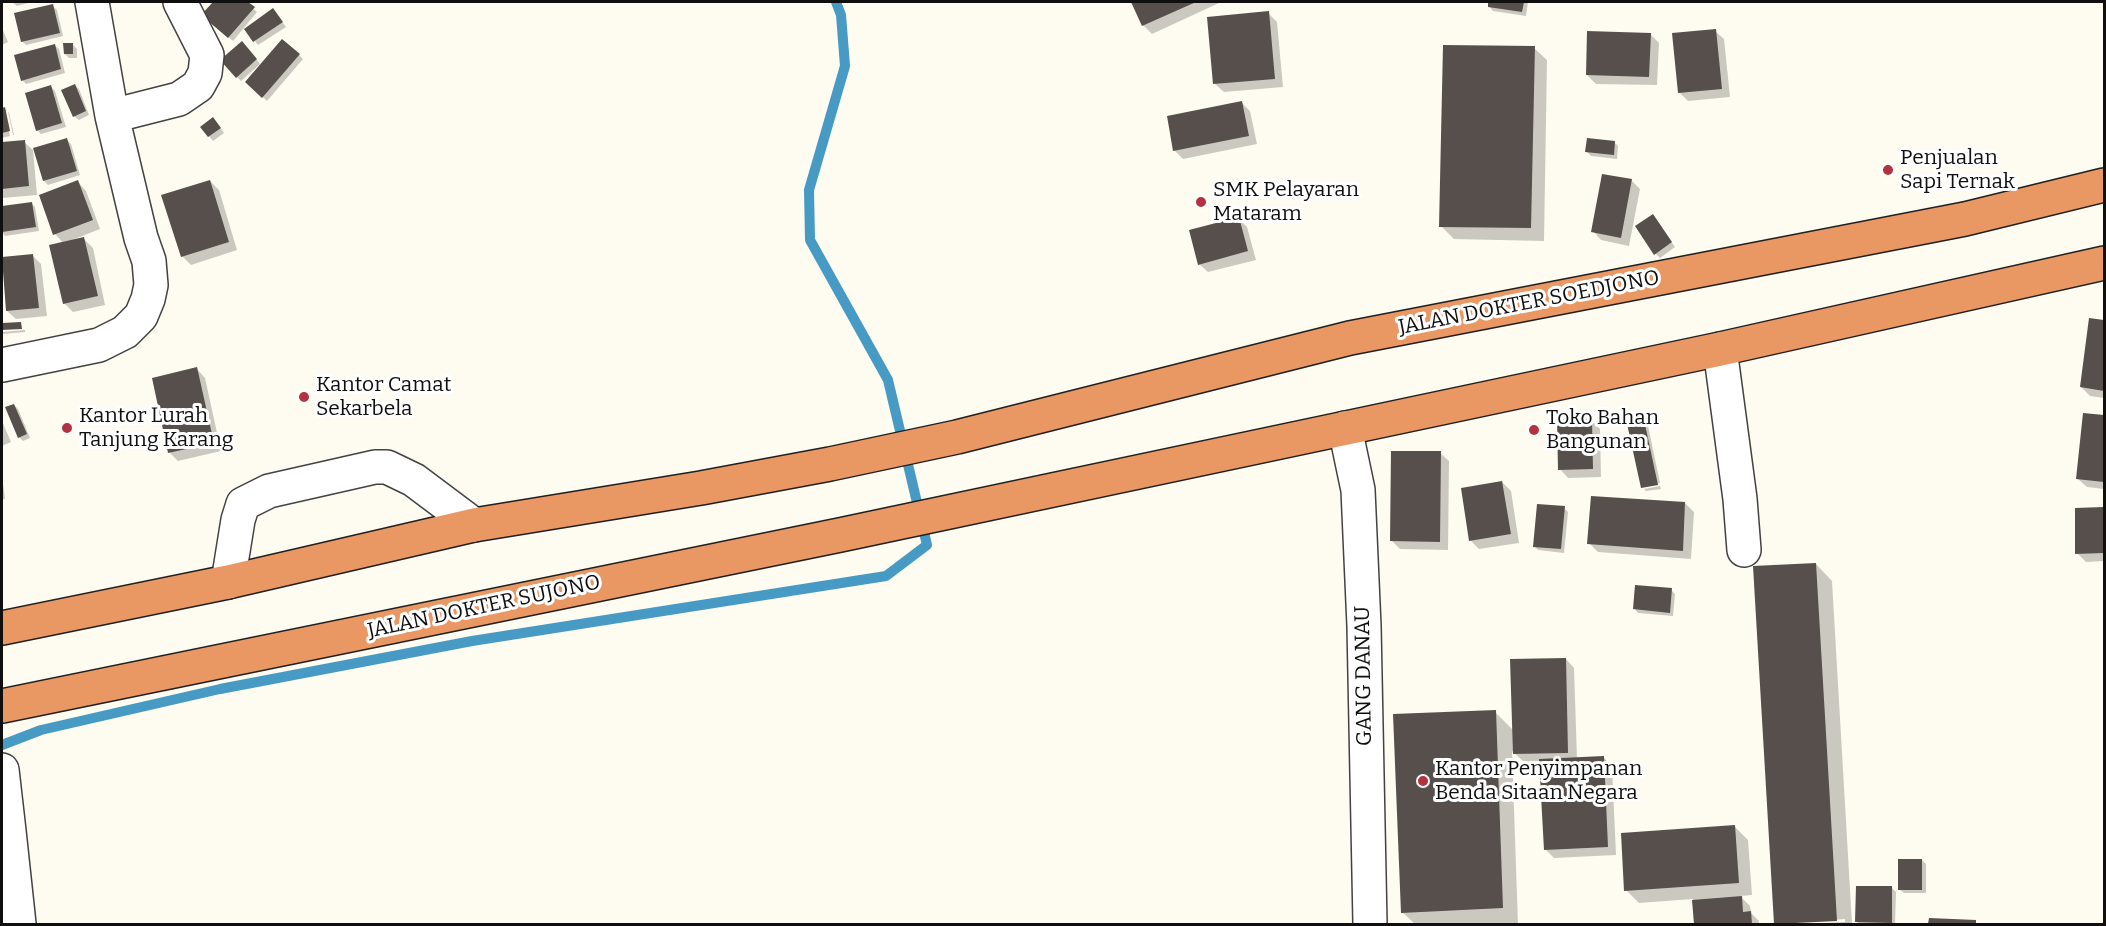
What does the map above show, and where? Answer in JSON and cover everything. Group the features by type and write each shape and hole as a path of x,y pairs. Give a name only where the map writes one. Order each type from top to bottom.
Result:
{"highway":[{"name":"JALAN DOKTER SOEDJONO","path":"474,525 690,490 830,464 957,437 1350,338 1965,219 2104,185"},
{"path":"1345,428 1720,349 2104,263"},
{"name":"JALAN DOKTER SUJONO","path":"2,706 840,535 1345,428"},
{"path":"2,628 228,582 474,525"}],"street":[{"path":"2,365 99,345 125,332 141,316 151,285 148,261 112,116 92,2"},
{"path":"112,116 179,99 198,86 205,74 207,55 180,2"},
{"path":"1720,349 1740,499 1744,550"},
{"name":"GANG DANAU","path":"1345,428 1358,490 1364,626 1370,924"},
{"path":"228,582 238,520 243,504 256,496 280,489 375,467 387,467 414,480 474,525"},
{"path":"4,810 19,924"}],"building":[{"path":"213,2 248,2 255,7 228,38 201,15"},
{"path":"1131,2 1196,2 1142,26"},
{"path":"1488,2 1524,2 1522,12 1488,7"},
{"path":"53,4 60,33 21,42 14,13"},
{"path":"273,8 283,22 253,42 244,29"},
{"path":"1269,11 1275,79 1213,84 1207,17"},
{"path":"1716,29 1722,89 1678,93 1672,33"},
{"path":"1587,31 1651,33 1649,77 1586,75"},
{"path":"282,39 300,54 262,98 245,82"},
{"path":"242,41 257,59 236,78 220,60"},
{"path":"63,43 73,43 73,54 64,54"},
{"path":"55,44 61,69 21,81 14,55"},
{"path":"1443,45 1535,46 1531,228 1439,227"},
{"path":"75,84 86,111 73,117 61,90"},
{"path":"51,85 62,123 36,131 25,93"},
{"path":"1242,101 1249,136 1173,151 1167,116"},
{"path":"5,107 10,131 2,133 2,108"},
{"path":"213,117 221,128 208,137 200,127"},
{"path":"67,138 77,171 43,181 33,148"},
{"path":"1587,138 1615,141 1614,155 1585,152"},
{"path":"25,140 29,186 2,189 2,142"},
{"path":"1602,174 1632,179 1621,238 1591,232"},
{"path":"78,180 93,220 53,235 39,195"},
{"path":"210,180 229,242 181,257 161,195"},
{"path":"32,202 36,227 2,232 2,206"},
{"path":"1653,214 1672,242 1654,255 1635,226"},
{"path":"1239,217 1248,251 1198,265 1189,230"},
{"path":"84,237 98,296 63,304 49,245"},
{"path":"33,254 39,308 6,311 2,257"},
{"path":"2089,318 2104,320 2104,391 2080,387"},
{"path":"21,322 22,329 2,330 2,323"},
{"path":"197,367 214,443 168,453 152,378"},
{"path":"14,404 27,434 18,438 5,407"},
{"path":"2083,413 2104,415 2104,482 2076,479"},
{"path":"1643,415 1658,485 1641,488 1626,419"},
{"path":"1557,419 1592,419 1593,469 1558,470"},
{"path":"1391,451 1441,451 1440,542 1390,541"},
{"path":"1502,481 1511,534 1469,541 1461,488"},
{"path":"1591,496 1685,502 1683,551 1587,544"},
{"path":"1537,504 1565,506 1561,549 1533,547"},
{"path":"2104,507 2104,553 2075,554 2075,508"},
{"path":"1816,563 1837,921 1774,924 1753,566"},
{"path":"1635,585 1672,588 1670,613 1633,609"},
{"path":"1566,658 1568,753 1513,754 1510,659"},
{"path":"1496,710 1503,908 1401,913 1393,714"},
{"path":"1604,756 1608,847 1544,850 1539,759"},
{"path":"1735,825 1739,883 1624,891 1621,833"},
{"path":"1898,859 1922,859 1922,890 1898,890"},
{"path":"1856,886 1892,886 1892,923 1855,922"},
{"path":"1742,896 1743,912 1751,911 1752,924 1694,924 1692,900"},
{"path":"1929,918 1976,920 1976,924 1928,924"}],"waterway":[{"path":"2,745 41,730 220,689 472,641 886,576 927,545 888,380 810,240 809,190 845,66 841,15 836,2"}],"place":[{"name":"Penjualan Sapi Ternak","path":"1888,170"},
{"name":"SMK Pelayaran Mataram","path":"1201,202"},
{"name":"Kantor Camat Sekarbela","path":"304,397"},
{"name":"Kantor Lurah Tanjung Karang","path":"67,428"},
{"name":"Toko Bahan Bangunan","path":"1534,430"},
{"name":"Kantor Penyimpanan Benda Sitaan Negara","path":"1423,781"}]}
